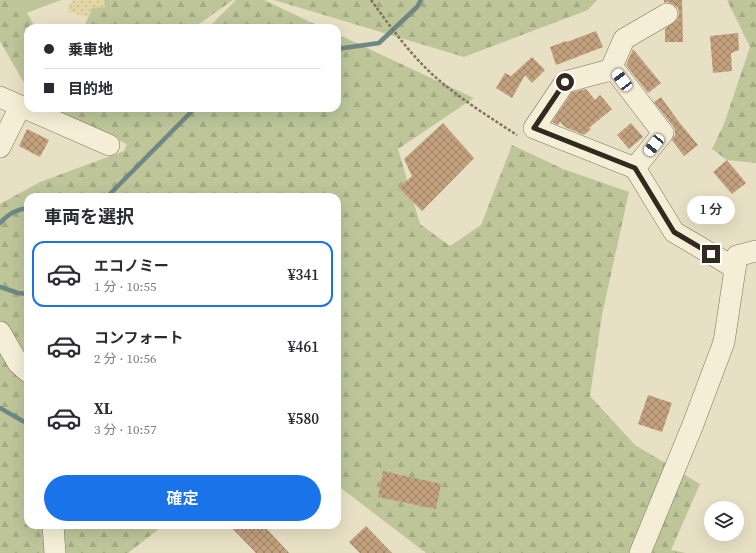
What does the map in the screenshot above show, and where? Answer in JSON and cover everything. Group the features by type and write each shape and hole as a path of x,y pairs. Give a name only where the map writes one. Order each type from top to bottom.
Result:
{"street":[{"path":"610,71 624,39 667,14"},
{"path":"635,168 663,133 614,69 565,82 534,128 635,168 674,232 735,268"},
{"path":"0,97 24,109"},
{"path":"0,147 20,107"},
{"path":"32,112 109,145"},
{"path":"640,553 692,427 724,342 737,256 756,251"},
{"path":"0,332 18,363 24,368"},
{"path":"53,529 55,553"}],"green space":[{"path":"0,0 61,0 0,23"},
{"path":"0,0 19,0 34,24 24,24 24,83 0,41"},
{"path":"94,0 233,0 199,24 86,24"},
{"path":"236,0 264,0 315,24 212,24"},
{"path":"274,0 597,0 588,10 464,57"},
{"path":"727,0 756,0 756,163 727,160 712,149 724,124 750,47"},
{"path":"341,36 474,98 398,149 420,224 450,246 481,225 512,145 563,169 629,192 602,315 590,396 635,445 700,484 671,550 686,553 426,553 341,488 341,193 24,193 24,529 159,529 128,553 0,553 0,204 40,182 124,151 127,144 57,112 341,112"}],"sand":[{"path":"74,0 104,0 105,7 92,8 89,17 67,12 70,4"}],"building":[{"path":"664,0 682,0 683,42 665,42 665,29 677,20 679,14 678,8 673,4 667,2 664,3"},
{"path":"596,31 603,47 556,65 550,47"},
{"path":"738,33 739,50 731,53 732,71 713,73 710,36"},
{"path":"633,49 661,83 648,93 626,65"},
{"path":"532,57 545,70 532,83 525,75 512,98 496,88 505,73 511,76"},
{"path":"586,89 595,100 600,95 612,109 589,128 591,129 584,135 565,127 560,122 558,125 552,122 572,92"},
{"path":"661,97 698,145 684,156 672,140 675,135 673,126 654,102"},
{"path":"443,123 474,158 422,211 399,188 412,176 404,159"},
{"path":"631,123 643,137 629,149 617,135"},
{"path":"27,129 49,140 40,157 19,146"},
{"path":"727,160 746,183 732,194 713,172"},
{"path":"648,395 672,403 662,432 638,424"},
{"path":"383,471 441,484 436,509 378,497"},
{"path":"366,526 392,553 360,553 349,542"},
{"path":"233,529 267,529 289,553 256,553"}],"waterway":[{"path":"341,48 379,43 417,7 421,0"},
{"path":"111,193 191,112"},
{"path":"0,223 12,213 24,209"},
{"path":"0,287 24,294"},
{"path":"0,408 24,422"}],"route":[{"path":"565,82 534,128 635,168 674,232 711,254"}]}
